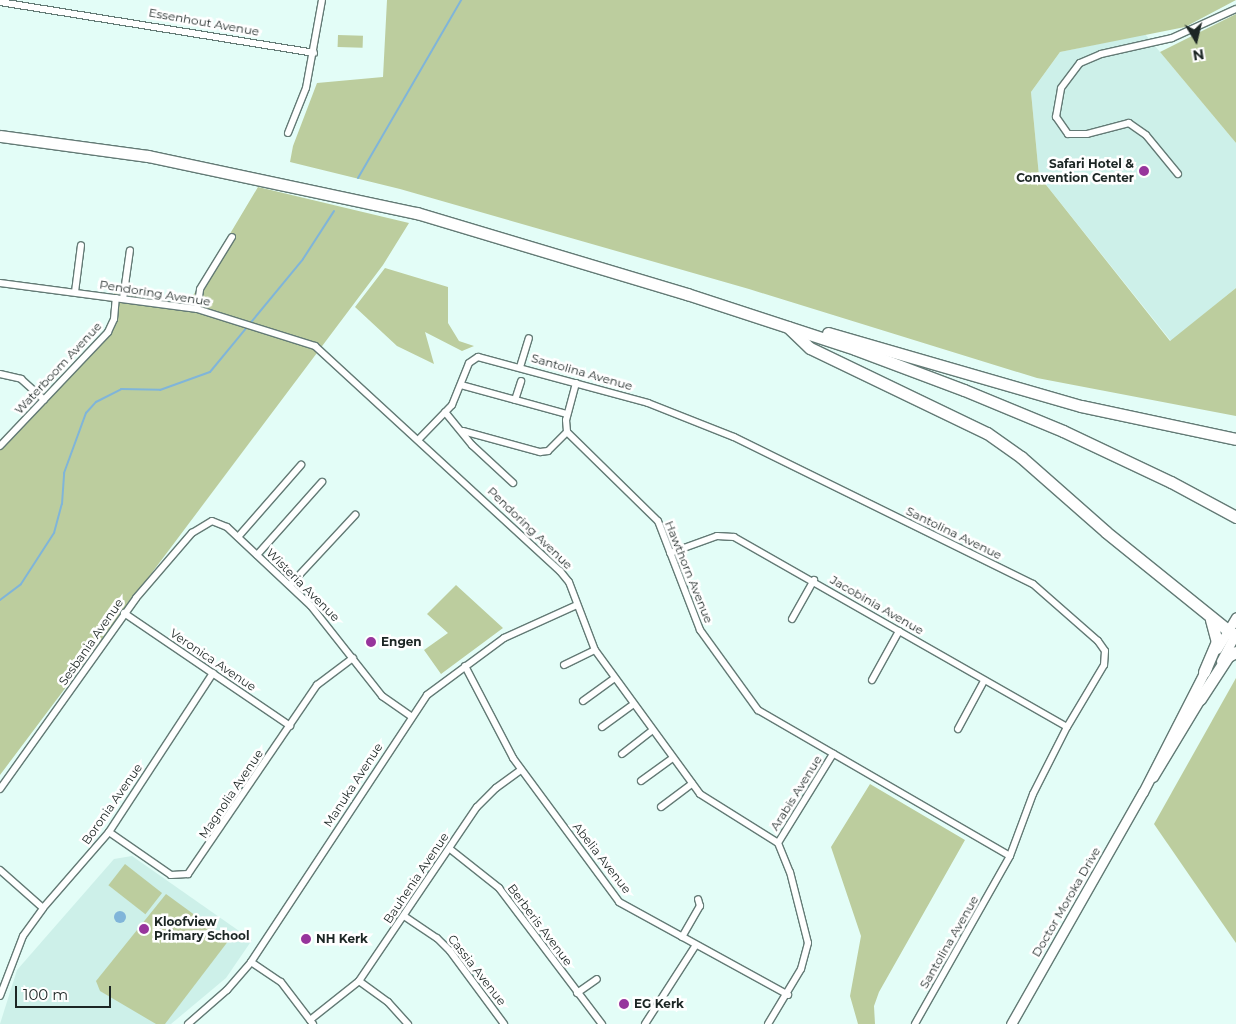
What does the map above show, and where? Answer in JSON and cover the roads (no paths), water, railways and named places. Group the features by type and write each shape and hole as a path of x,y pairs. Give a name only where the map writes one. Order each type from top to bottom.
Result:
{"highway":[{"path":"0,136 148,156 417,213 787,326 911,370 1063,431 1171,482 1236,517"},
{"path":"787,326 807,328 868,343 1081,406 1236,439"},
{"path":"787,326 810,348 987,433 1021,457 1210,618 1234,634"},
{"path":"1204,672 1217,642 1210,618"},
{"path":"1200,699 1228,656 1236,652"}],"main road":[{"name":"Doctor Moroka Drive","path":"1143,792 1166,759 1200,699 1234,634 1236,617"},
{"name":"Doctor Moroka Drive","path":"1011,1024 1143,792 1204,672 1234,634"}],"street":[{"path":"288,133 305,94 314,53 322,0"},
{"name":"Essenhout Avenue","path":"0,2 97,15 314,53"},
{"path":"1178,174 1146,135 1129,123 1075,137 1068,134 1056,116 1061,88 1080,63 1101,54 1172,38 1236,9"},
{"path":"197,309 200,289 232,237"},
{"path":"75,292 81,245"},
{"name":"Waterboom Avenue","path":"0,446 108,332 120,298 130,250"},
{"name":"Pendoring Avenue","path":"0,283 197,309 322,349 420,438 566,576 596,650 692,784 705,799 778,844"},
{"path":"520,367 529,338"},
{"name":"Santolina Avenue","path":"420,438 445,412 474,358 482,357 664,408 718,430 1044,591 1105,651 1106,659 1099,675 1067,727 1032,794 1010,856 915,1024"},
{"path":"0,374 20,379 44,400"},
{"path":"515,400 520,381"},
{"path":"463,431 540,452 548,451 567,432 568,414 576,383"},
{"path":"461,385 568,414"},
{"path":"445,412 463,431 472,445 513,482"},
{"name":"Hawthorn Avenue","path":"567,432 652,514 670,553 700,630 754,704 772,719 1010,856"},
{"path":"238,537 301,465"},
{"path":"257,554 322,482"},
{"path":"290,585 354,515"},
{"name":"Wisteria Avenue","path":"212,521 225,525 290,585 325,620 382,696 411,716"},
{"name":"Sesbania Avenue","path":"0,789 124,614 192,533 212,521"},
{"name":"Jacobinia Avenue","path":"670,553 716,536 734,536 814,580 984,681 1067,727"},
{"path":"792,619 814,580"},
{"name":"Manuka Avenue","path":"190,1024 227,990 251,962 427,694 504,638 577,605"},
{"name":"Veronica Avenue","path":"124,614 290,726"},
{"path":"872,680 899,631"},
{"path":"564,665 596,650"},
{"name":"Magnolia Avenue","path":"110,832 171,875 188,874 317,685 353,658"},
{"name":"Abelia Avenue","path":"465,666 521,770 616,898 696,945 788,995"},
{"name":"Boronia Avenue","path":"0,996 23,936 42,908 110,832 213,673"},
{"path":"583,701 615,678"},
{"path":"958,729 984,681"},
{"path":"602,728 634,704"},
{"path":"622,754 654,730"},
{"name":"Arabis Avenue","path":"778,844 833,754"},
{"path":"642,781 673,758"},
{"name":"Bauhenia Avenue","path":"312,1022 358,982 487,796 521,770"},
{"path":"660,808 692,784"},
{"path":"768,1024 788,995 805,961 808,937 790,872 778,844"},
{"name":"Berberis Avenue","path":"450,849 500,888 577,994 602,1024"},
{"path":"0,870 42,908"},
{"path":"682,937 700,906 698,899"},
{"name":"Cassia Avenue","path":"404,916 437,938 450,951 504,1024"},
{"path":"645,1024 696,945"},
{"path":"251,962 281,982 312,1022"},
{"path":"577,994 597,979"},
{"path":"358,982 388,1002 408,1024"}],"water":[{"path":"122,911 125,912 125,922 118,923 115,922 114,915 115,912"}],"waterway":[{"path":"358,178 461,0"},
{"path":"0,600 21,584 54,533 62,504 64,473 86,413 96,402 121,389 160,390 210,372 303,259 334,211"}],"place":[{"name":"Safari Hotel & Convention Center","path":"1144,171"},
{"name":"Engen","path":"371,642"},
{"name":"Kloofview Primary School","path":"144,929"},
{"name":"NH Kerk","path":"306,939"},
{"name":"EG Kerk","path":"624,1004"}]}
